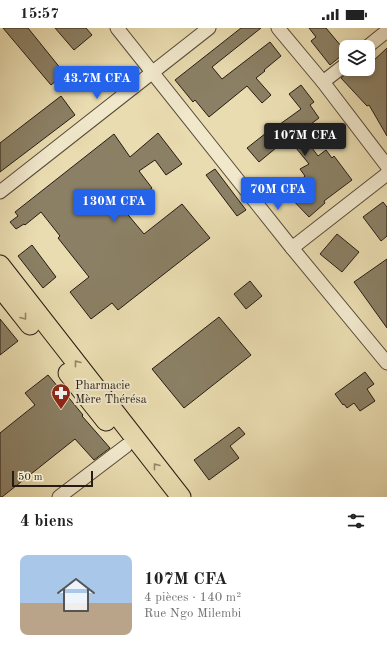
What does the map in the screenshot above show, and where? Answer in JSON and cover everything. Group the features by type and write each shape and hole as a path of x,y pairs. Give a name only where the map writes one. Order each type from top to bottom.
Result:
{"highway":[{"path":"0,265 181,497"},
{"path":"0,287 126,446 164,497"}],"street":[{"path":"117,28 292,248 387,363"},
{"path":"0,192 209,28"},
{"path":"278,28 323,82 387,166"},
{"path":"375,41 387,31"},
{"path":"323,82 339,69"},
{"path":"292,248 387,174"},
{"path":"59,497 126,446"}],"building":[{"path":"3,28 28,28 65,74 51,85"},
{"path":"55,28 86,28 92,35 74,50"},
{"path":"241,28 261,28 212,67 222,79 270,42 281,56 256,78 271,95 262,103 247,86 209,117 195,100 193,102 175,80"},
{"path":"309,28 326,28 339,44 339,58 330,65 311,41 316,37"},
{"path":"387,48 387,136 369,105 367,106 341,78 343,76 375,76 375,59"},
{"path":"301,85 314,102 310,105 319,118 300,132 318,156 326,150 332,158 334,156 352,180 324,201 325,203 309,217 286,193 305,176 300,169 309,164 288,138 259,162 247,148 275,126 276,127 301,109 289,94"},
{"path":"61,96 75,115 0,172 0,143"},
{"path":"158,133 182,164 166,175 155,160 139,171 152,188 124,210 144,234 182,204 210,238 118,310 112,303 91,319 70,292 89,277 58,238 60,236 41,212 25,225 24,224 16,229 10,222 18,216 15,212 114,134 130,157"},
{"path":"215,169 246,210 237,216 206,175"},
{"path":"383,202 387,207 387,236 381,241 363,217"},
{"path":"337,234 359,252 342,272 320,254"},
{"path":"32,245 56,277 43,288 18,256"},
{"path":"387,259 387,328 354,282"},
{"path":"250,281 262,296 246,309 234,294"},
{"path":"219,317 251,355 184,408 152,369"},
{"path":"0,319 18,341 0,355"},
{"path":"365,372 374,384 367,389 375,401 360,411 354,403 347,408 335,394"},
{"path":"48,375 59,388 60,387 83,415 82,416 110,448 94,460 75,439 2,497 0,497 0,433 35,405 25,393"},
{"path":"239,427 245,434 230,446 239,458 209,480 194,460"}],"place":[{"name":"Pharmacie Mère Thérésa","path":"61,410"}]}
